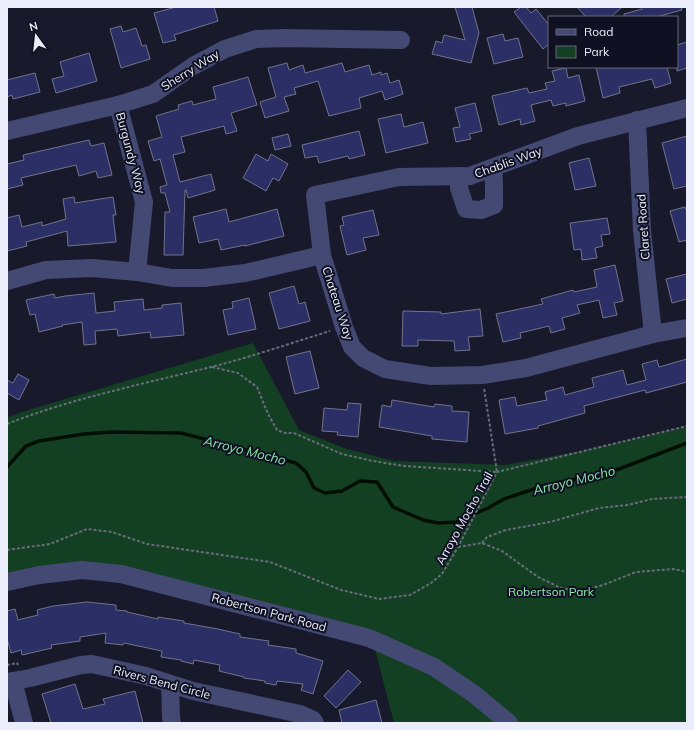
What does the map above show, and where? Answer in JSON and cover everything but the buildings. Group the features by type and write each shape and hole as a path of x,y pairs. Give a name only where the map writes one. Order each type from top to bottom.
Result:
{"street":[{"name":"Sherry Way","path":"7,131 153,94 192,66 225,49 256,40 284,38 401,40"},
{"name":"Burgundy Way","path":"118,104 144,202 136,272"},
{"name":"Chablis Way","path":"322,255 314,195 399,177 470,176 578,136 687,108"},
{"name":"Claret Road","path":"637,120 642,231 653,334"},
{"path":"459,176 459,188 466,209 481,210 494,205 493,168"},
{"name":"Chateau Way","path":"7,281 46,270 92,268 136,272 172,278 204,278 245,273 322,255 344,327 352,347 363,358 385,370 431,376 482,376 526,368 653,334 687,328"},
{"name":"Robertson Park Road","path":"7,582 39,575 82,570 121,574 369,638 434,667 474,694 509,723"},
{"name":"Rivers Bend Circle","path":"10,682 80,665 92,664 146,676 193,691 300,714 313,720 315,723"},
{"path":"10,682 24,723"},
{"path":"170,684 172,723"}],"path":[{"path":"7,424 36,413 151,381 212,367 344,327"},
{"path":"212,367 238,373 257,387 268,414 277,430 285,433 294,433 342,454 373,461 404,466 497,472 482,376"},
{"name":"Arroyo Mocho Trail","path":"7,550 50,544 87,529 112,532 147,544 270,562 341,590 379,599 410,595 431,583 442,574 458,547 497,472 687,426"},
{"path":"482,543 487,537 506,530 550,522 599,508 628,505 652,499 687,497"},
{"path":"458,547 482,543 502,550 538,577 563,589 584,590 603,586 636,572 674,569 687,572"}],"green space":[{"name":"Robertson Park","path":"253,343 299,430 344,448 394,461 506,465 591,449 687,426 687,723 394,723 370,630 206,587 112,565 7,578 7,418 22,412"}],"waterway":[{"name":"Arroyo Mocho","path":"7,467 26,446 39,441 84,434 112,432 181,433 296,463 306,472 314,488 325,493 342,491 360,481 377,482 393,507 423,520 438,523 457,522 504,499 546,485 619,469 687,443"}]}
